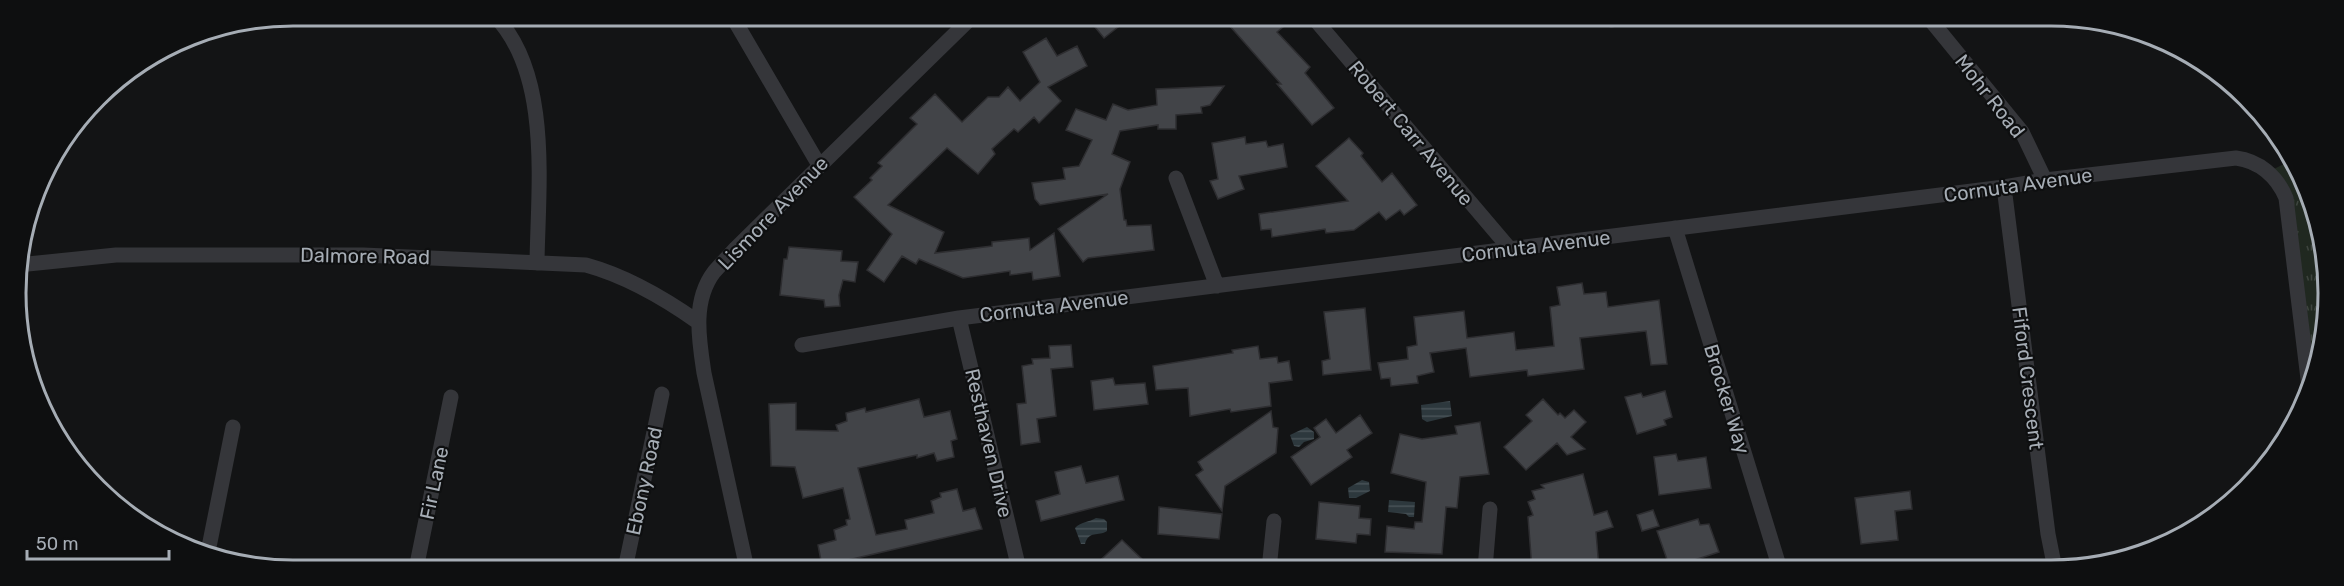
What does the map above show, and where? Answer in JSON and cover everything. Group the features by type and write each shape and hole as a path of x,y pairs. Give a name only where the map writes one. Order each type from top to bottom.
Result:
{"street":[{"path":"504,26 518,51 530,84 538,127 537,262"},
{"path":"738,26 819,165"},
{"name":"Lismore Avenue","path":"745,560 704,373 698,322 707,285 713,274 819,165 963,26"},
{"name":"Robert Carr Avenue","path":"1320,26 1510,249"},
{"name":"Mohr Road","path":"1935,26 2022,132 2046,180"},
{"name":"Cornuta Avenue","path":"802,345 959,318 2236,158 2250,160 2268,172 2282,188 2286,198 2307,369"},
{"path":"1176,178 1216,286"},
{"name":"Fiford Crescent","path":"2004,187 2053,560"},
{"name":"Brocker Way","path":"1675,228 1777,560"},
{"name":"Dalmore Road","path":"27,264 116,255 363,255 586,265 608,271 680,309 698,322"},
{"name":"Resthaven Drive","path":"959,318 1017,560"},
{"name":"Ebony Road","path":"627,560 662,394"},
{"name":"Fir Lane","path":"418,560 451,397"},
{"path":"209,547 233,427"},
{"path":"1486,560 1490,509"},
{"path":"1270,560 1274,521"}],"green space":[{"path":"2285,163 2304,207 2313,241 2318,276 2318,310 2307,369 2286,198 2268,172"}],"shaded area":[{"path":"1450,401 1452,416 1427,422 1422,419 1421,405"},
{"path":"1307,427 1314,432 1314,439 1304,442 1299,447 1294,446 1290,435"},
{"path":"1362,480 1369,482 1370,491 1356,498 1349,498 1348,488"},
{"path":"1389,500 1415,502 1414,517 1388,512"},
{"path":"1096,518 1107,522 1107,531 1091,535 1085,544 1081,544 1075,528"}],"building":[{"path":"1094,26 1119,26 1104,38"},
{"path":"1230,26 1284,26 1277,32 1310,67 1305,73 1334,108 1312,125 1277,84 1281,84"},
{"path":"1046,38 1057,56 1077,46 1087,66 1048,87 1061,101 1039,123 1034,117 1018,132 1014,129 992,149 995,154 978,174 947,148 888,205 944,232 935,253 992,246 992,242 1029,238 1030,250 1054,233 1060,276 1033,280 1032,272 1010,275 1010,271 963,278 919,259 916,264 902,256 884,282 867,270 892,234 854,197 872,180 870,178 882,166 878,163 917,124 910,118 935,94 962,122 988,97 999,97 1008,87 1020,101 1040,82 1023,52"},
{"path":"1224,86 1210,105 1201,107 1202,113 1176,115 1176,129 1158,129 1158,125 1120,131 1112,154 1130,162 1120,189 1124,220 1127,226 1151,225 1154,250 1088,258 1083,262 1058,229 1108,194 1040,205 1035,199 1032,183 1065,179 1063,168 1079,166 1092,140 1066,130 1076,109 1106,120 1113,104 1128,110 1157,105 1156,89"},
{"path":"1245,137 1246,144 1266,141 1268,147 1283,144 1287,167 1239,176 1244,189 1218,199 1210,181 1218,179 1212,143"},
{"path":"1349,138 1363,153 1361,156 1382,182 1392,173 1417,205 1404,215 1400,210 1386,220 1379,212 1354,230 1326,233 1325,229 1272,237 1271,229 1261,230 1259,214 1348,201 1316,166"},
{"path":"789,247 842,251 841,261 858,262 855,282 843,280 839,295 840,306 825,307 824,300 780,295 784,259 787,259"},
{"path":"1582,283 1584,294 1606,292 1608,307 1659,300 1667,364 1651,365 1646,331 1580,338 1584,369 1528,376 1527,370 1470,377 1466,348 1430,353 1434,372 1417,376 1418,383 1391,386 1390,378 1381,379 1378,363 1408,359 1407,347 1417,345 1414,317 1464,311 1467,338 1514,332 1516,350 1554,346 1550,307 1560,305 1557,287"},
{"path":"1365,308 1371,370 1323,375 1322,361 1330,359 1324,312"},
{"path":"1071,345 1073,367 1051,369 1056,416 1037,419 1040,442 1021,445 1017,404 1026,403 1022,366 1033,364 1032,359 1050,358 1049,346"},
{"path":"1258,346 1260,359 1277,357 1278,363 1289,361 1292,380 1269,383 1271,406 1231,412 1230,409 1190,416 1188,388 1156,390 1153,366 1233,353 1232,350"},
{"path":"1113,378 1115,385 1145,383 1148,404 1094,410 1091,381"},
{"path":"1665,391 1672,417 1664,420 1666,425 1637,434 1625,397 1641,393 1643,397"},
{"path":"919,399 924,417 950,411 957,439 951,441 954,457 937,461 934,453 858,468 876,535 907,529 905,520 934,513 931,501 941,497 940,493 957,489 963,511 975,508 982,529 848,560 821,560 818,545 836,540 834,530 847,525 846,520 850,519 843,488 803,498 795,467 771,466 769,404 796,403 796,430 838,431 836,425 847,421 846,413 865,408 866,412"},
{"path":"1543,399 1558,415 1560,413 1565,418 1574,410 1586,422 1571,437 1585,449 1567,455 1557,443 1526,470 1504,447 1532,421 1526,415"},
{"path":"1271,411 1273,427 1278,428 1276,453 1225,486 1222,511 1196,475 1203,470 1198,462"},
{"path":"1360,415 1372,433 1347,450 1352,457 1311,485 1291,457 1320,437 1314,428 1326,419 1336,433"},
{"path":"1480,422 1489,474 1460,477 1457,508 1446,507 1442,554 1385,552 1387,526 1414,529 1415,522 1422,522 1426,482 1391,473 1400,434 1422,439 1457,434 1455,426"},
{"path":"1676,454 1678,461 1706,457 1711,488 1659,495 1654,457"},
{"path":"1081,466 1086,483 1118,476 1124,500 1041,521 1036,501 1060,494 1055,472"},
{"path":"1583,474 1594,515 1607,511 1613,527 1596,532 1598,560 1531,560 1528,517 1533,515 1528,502 1535,499 1532,491 1544,488 1541,485"},
{"path":"1910,491 1912,509 1895,511 1898,540 1861,544 1855,498"},
{"path":"1319,502 1360,506 1359,518 1371,519 1370,535 1357,534 1356,543 1316,539"},
{"path":"1159,507 1222,514 1219,539 1158,534"},
{"path":"1653,510 1659,526 1642,531 1637,515"},
{"path":"1698,519 1700,525 1709,524 1719,552 1694,560 1667,560 1657,531"},
{"path":"1122,540 1143,560 1101,560"}]}
